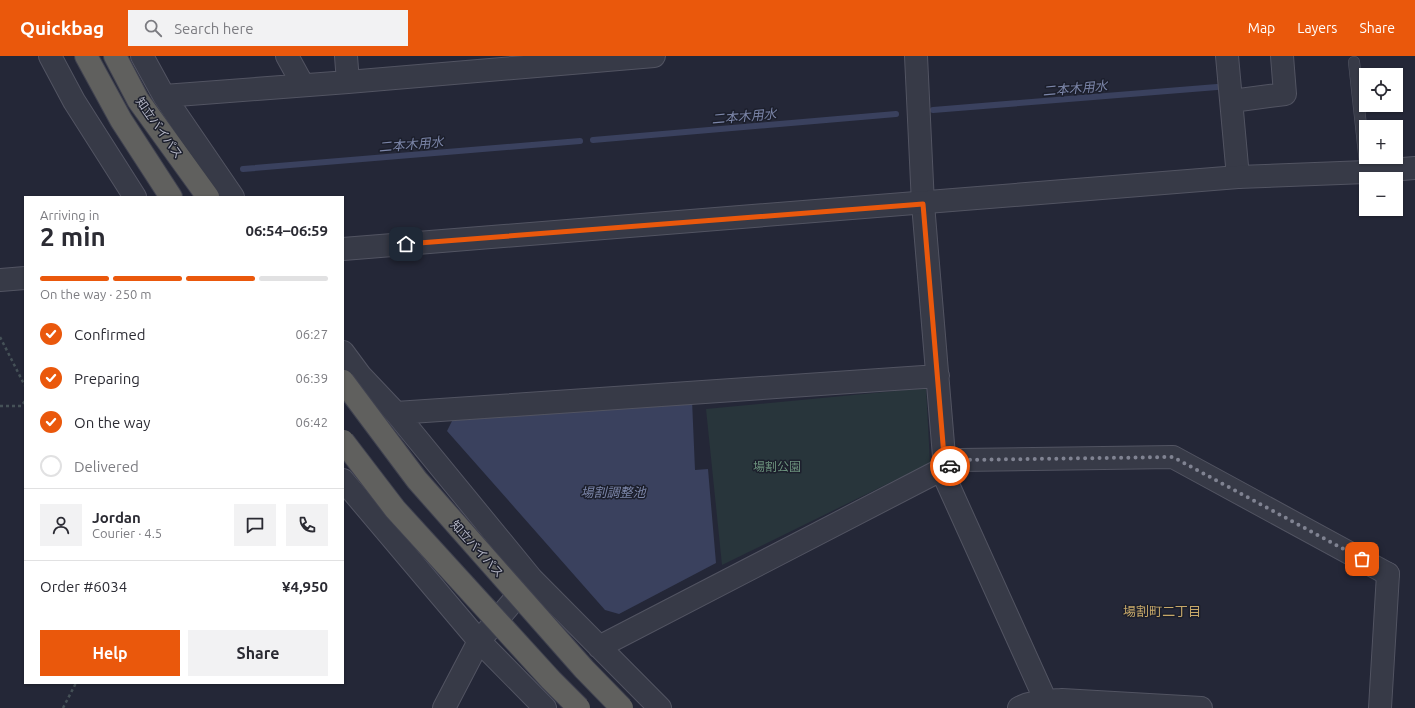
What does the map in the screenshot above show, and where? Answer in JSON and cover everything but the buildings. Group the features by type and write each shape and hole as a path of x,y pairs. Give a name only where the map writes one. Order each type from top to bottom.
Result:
{"highway":[{"path":"86,56 121,120 170,196"},
{"name":"知立バイパス","path":"115,56 138,100 207,196"},
{"name":"知立バイパス","path":"344,382 417,480 584,669 622,708"},
{"path":"344,442 395,509 550,680 579,708"}],"street":[{"path":"50,56 74,101 134,196"},
{"path":"142,56 164,96 232,196"},
{"path":"287,56 303,85"},
{"path":"346,56 348,82"},
{"path":"164,96 654,56"},
{"path":"916,56 923,204 946,480 1048,704"},
{"path":"1227,56 1238,178"},
{"path":"1232,101 1285,94 1282,56"},
{"path":"1366,172 1415,168"},
{"path":"344,249 1238,178 1359,172"},
{"path":"0,280 24,278"},
{"path":"344,353 360,375 396,413 532,579 660,708"},
{"path":"396,413 938,376"},
{"path":"599,647 960,460 1173,457 1388,574 1380,708"},
{"path":"344,481 479,641 545,708"},
{"path":"444,708 479,641 532,579"},
{"path":"1019,708 1026,704 1048,704 1062,700 1201,708"}],"lane":[{"path":"1354,62 1366,172"}],"path":[{"path":"0,337 24,384"},
{"path":"0,406 21,406 24,402"},
{"path":"63,708 75,684"}],"green space":[{"name":"場割公園","path":"926,388 930,463 722,565 706,409"}],"water":[{"name":"場割調整池","path":"692,400 695,470 708,469 716,563 619,614 605,610 447,431 453,419"}],"waterway":[{"name":"二本木用水","path":"933,110 1217,87"},
{"name":"二本木用水","path":"593,140 896,114"},
{"name":"二本木用水","path":"243,169 580,141"}],"way so far":[{"path":"950,466 960,460 1173,457 1362,559"}],"district":[{"name":"場割町二丁目","path":"1162,611"}],"route":[{"path":"406,244 923,204 945,468 950,466"}]}
